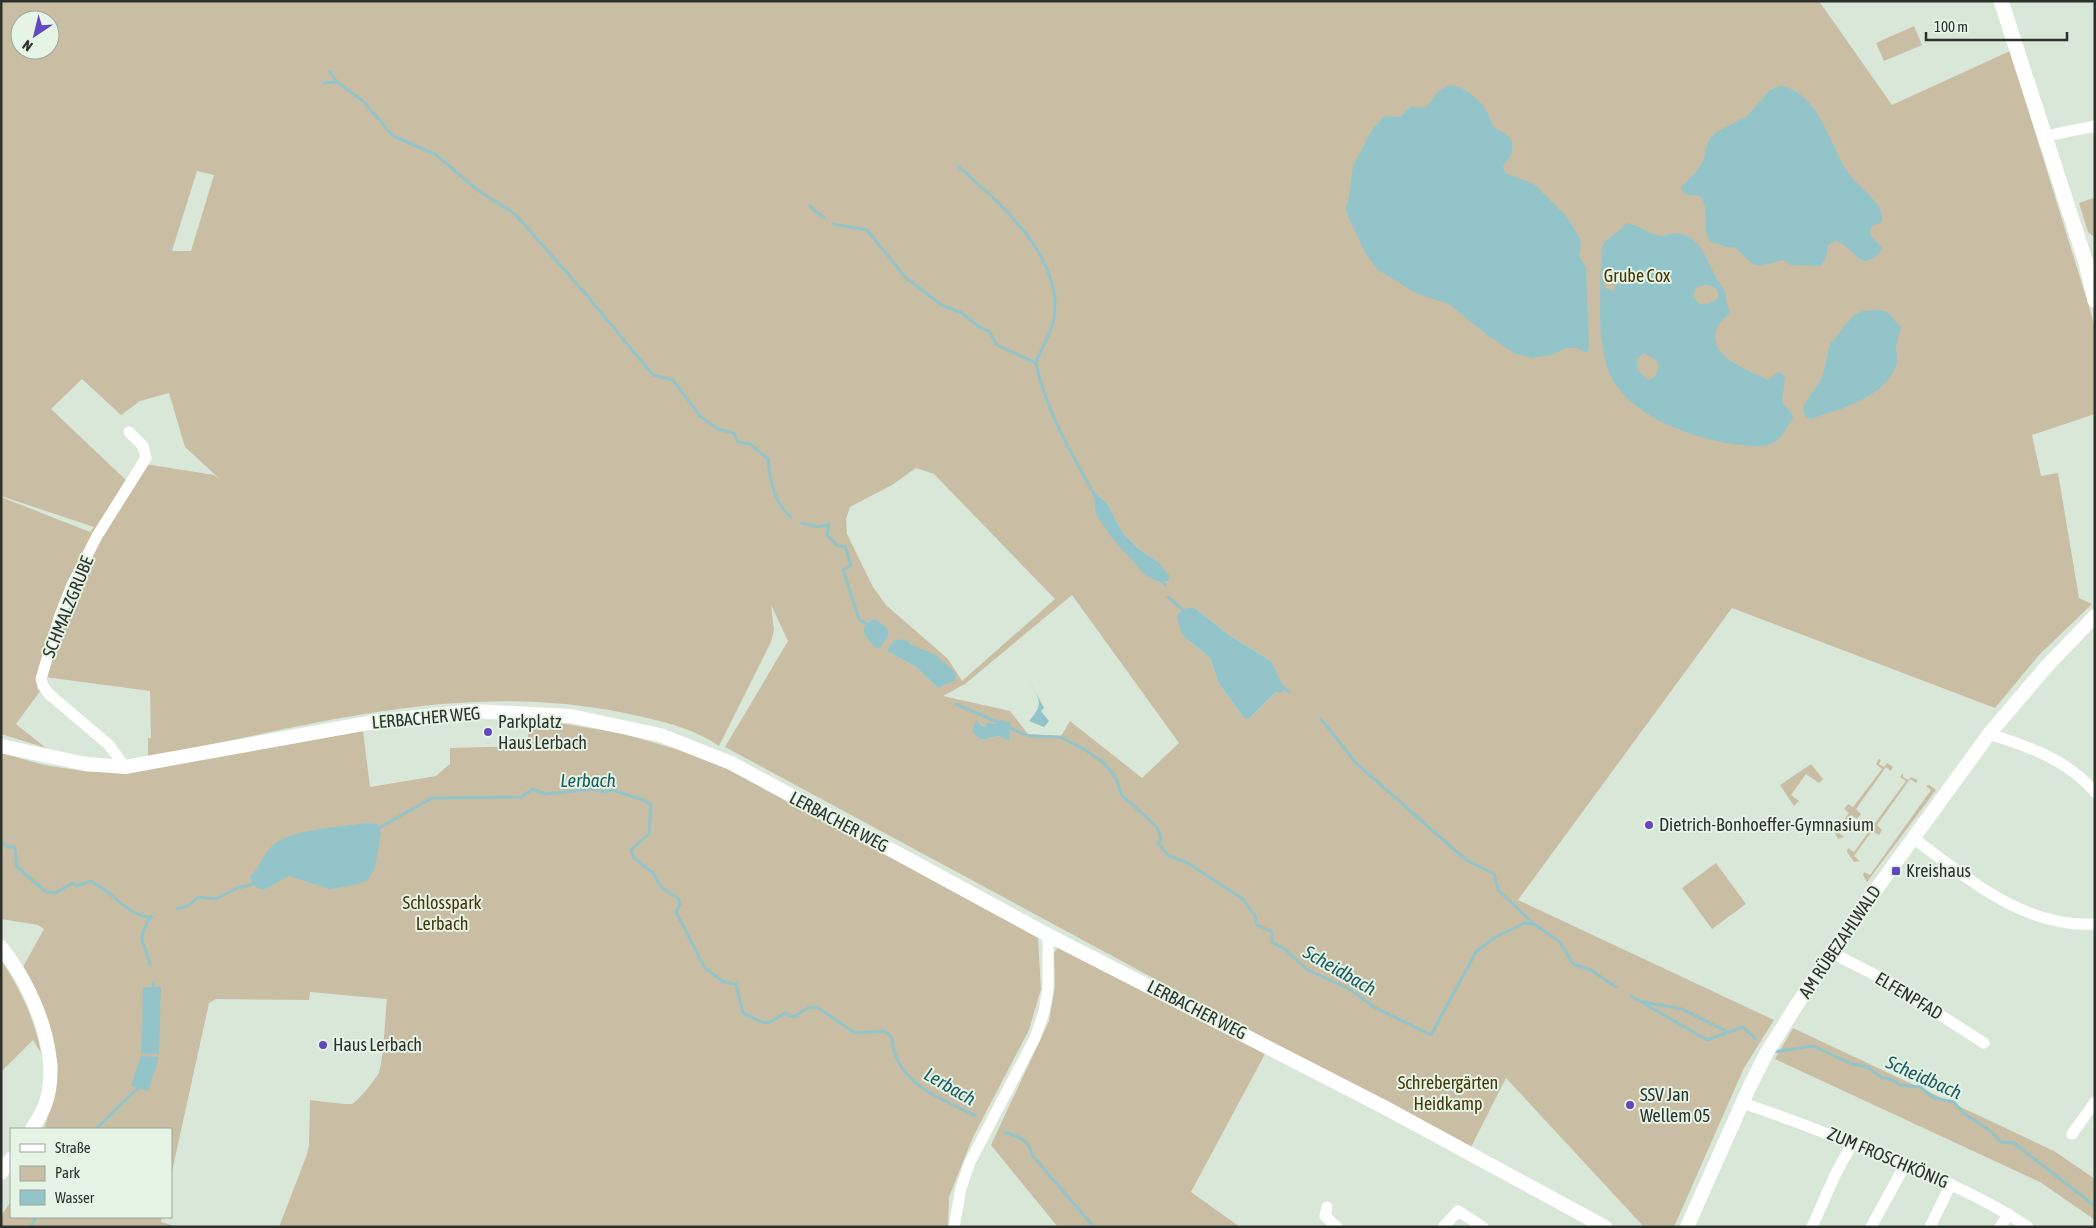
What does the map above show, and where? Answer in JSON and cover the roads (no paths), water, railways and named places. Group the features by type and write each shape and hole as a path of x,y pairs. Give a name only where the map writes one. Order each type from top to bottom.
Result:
{"main road":[{"path":"2001,1 2086,263 2095,300"}],"street":[{"path":"2046,136 2095,126"},
{"name":"SCHMALZGRUBE","path":"125,767 109,745 49,694 43,686 41,679 60,615 72,585 97,536 146,458 143,446 128,432"},
{"name":"AM RÜBEZAHLWALD","path":"1687,1227 1778,1034 1832,953 1989,734 2046,667 2095,616"},
{"name":"LERBACHER WEG","path":"1,746 86,764 125,767 379,721 473,711 571,716 660,735 713,754 1048,935 1382,1106 1604,1227"},
{"path":"1989,734 2055,758 2081,777 2095,792"},
{"path":"1913,838 1998,899 2023,911 2057,923 2095,924"},
{"path":"954,1227 961,1188 970,1162 1035,1038 1044,1012 1048,989 1048,935"},
{"path":"1,947 21,976 46,1033 51,1075 45,1105 33,1128"},
{"name":"ELFENPFAD","path":"1832,953 1887,981 1984,1043"},
{"path":"2072,1134 2095,1102"},
{"name":"ZUM FROSCHKÖNIG","path":"1746,1104 1786,1117 1951,1184 2009,1214 2028,1227"},
{"path":"1812,1227 1835,1175 1852,1144"},
{"path":"1,1172 10,1160"},
{"path":"1871,1227 1905,1165"},
{"path":"1930,1227 1951,1184"},
{"path":"1327,1207 1326,1216 1337,1227"},
{"path":"1443,1227 1458,1211 1483,1227"},
{"path":"2000,1227 2009,1214"}],"water":[{"path":"1450,85 1468,92 1478,100 1486,110 1494,127 1510,139 1513,147 1509,159 1503,166 1505,173 1534,184 1567,217 1579,237 1581,243 1579,256 1586,267 1589,348 1587,353 1577,348 1566,348 1552,355 1532,358 1514,353 1486,334 1449,304 1415,293 1377,269 1366,254 1346,212 1353,166 1372,130 1384,116 1400,117 1411,106 1426,107 1439,91"},
{"path":"1780,86 1793,90 1804,97 1813,108 1847,171 1880,210 1882,216 1881,223 1873,225 1870,230 1871,236 1882,247 1879,254 1870,260 1863,261 1839,242 1835,241 1828,245 1826,258 1820,266 1791,265 1783,260 1760,266 1752,264 1735,247 1728,247 1711,241 1707,236 1704,202 1700,196 1684,194 1681,187 1696,172 1703,161 1708,141 1715,133 1747,116 1770,90"},
{"path":"1626,223 1635,225 1653,234 1662,236 1676,233 1682,234 1689,237 1699,246 1725,292 1730,311 1718,326 1715,337 1717,346 1722,354 1740,367 1768,380 1778,372 1785,376 1782,402 1791,412 1793,418 1778,440 1764,446 1756,446 1724,443 1685,432 1665,424 1647,413 1618,388 1609,372 1605,357 1600,325 1600,293 1602,246","holes":["1610,274 1617,281 1614,291 1605,288 1603,282 1606,275","1703,285 1713,286 1717,289 1718,298 1708,304 1700,304 1693,297 1696,288","1644,353 1656,360 1659,367 1654,378 1648,380 1638,370 1637,359"]},
{"path":"1880,310 1888,312 1901,328 1896,347 1897,363 1892,375 1884,385 1873,393 1849,406 1811,419 1806,417 1803,409 1822,378 1830,344 1853,316 1863,311"},
{"path":"1093,491 1107,503 1123,533 1139,549 1157,561 1170,576 1168,581 1156,581 1145,575 1112,538 1096,514"},
{"path":"1195,608 1229,635 1271,661 1284,688 1282,693 1276,692 1250,718 1246,719 1219,684 1210,658 1182,635 1177,616 1182,610"},
{"path":"875,619 887,628 889,634 880,649 869,641 863,628 871,620"},
{"path":"901,639 936,655 956,673 956,680 938,688 916,667 887,651 893,641"},
{"path":"1029,680 1044,708 1041,711 1049,721 1044,727 1029,721 1037,710 1039,701"},
{"path":"1001,720 1010,723 1010,741 999,736 981,740 972,731 976,721 985,727 988,722 991,724 999,723"},
{"path":"364,823 378,824 381,832 375,867 368,880 355,885 329,889 289,876 267,888 257,888 253,884 250,876 268,850 285,838 307,831"},
{"path":"143,987 161,987 159,1054 141,1054"},
{"path":"141,1056 159,1057 148,1091 131,1086"}],"waterway":[{"path":"330,72 337,82 363,101 393,136 435,154 479,191 515,214 584,292 653,375 673,380 700,416 718,429 734,433 738,442 750,444 768,459 774,491 781,505 791,517"},
{"path":"323,83 337,82"},
{"path":"958,166 990,195 1022,229 1036,248 1046,267 1053,288 1055,310 1051,330 1036,363"},
{"path":"810,206 824,218"},
{"path":"833,224 867,230 906,278 942,305 962,313 979,327 989,331 997,345 1036,363 1040,381 1053,414 1068,447 1094,494"},
{"path":"802,523 818,527 829,524 827,535 838,546 845,546 851,565 843,570 859,619 870,626"},
{"path":"1160,579 1165,585"},
{"path":"1168,597 1184,611"},
{"path":"1282,687 1290,692"},
{"name":"Scheidbach","path":"956,704 1002,724"},
{"path":"1321,719 1356,763 1465,859 1494,874 1498,890 1534,924"},
{"name":"Scheidbach","path":"1008,727 1028,736 1060,737 1082,748 1103,762 1116,778 1122,796 1157,828 1161,839 1158,843 1169,856 1186,862 1243,899 1255,916 1257,925 1272,932 1272,942 1286,950 1306,969 1351,990 1374,1007 1431,1035 1476,952 1495,937 1525,923 1534,924 1560,942 1573,964 1591,970 1616,987"},
{"name":"Lerbach","path":"377,829 432,798 521,797 533,789 545,794 593,789 603,792 613,790 646,801 651,805 649,834 631,850 634,858 653,873 662,888 678,898 680,904 676,912 705,968 724,982 736,984 743,1013 765,1023 785,1013 794,1017 808,1008 817,1007 855,1033 885,1031 892,1038 895,1054 901,1067 911,1078 935,1096 976,1116"},
{"name":"Lerbach","path":"1,841 7,847 15,847 17,867 46,892 56,893 72,883 77,886 90,881 105,890 128,909 144,916 152,917"},
{"name":"Lerbach","path":"177,909 188,906 198,897 215,899 238,888 256,883"},
{"path":"150,918 145,926 142,942 150,965"},
{"path":"153,982 154,991"},
{"name":"Scheidbach","path":"1631,996 1707,1040 1743,1027 1756,1039"},
{"name":"Scheidbach","path":"1643,1002 1682,1009 1726,1031"},
{"name":"Scheidbach","path":"1774,1052 1813,1046 1852,1064 1868,1067 1881,1077 1893,1080 1900,1085 1920,1087 1934,1098 1954,1102 1963,1113 1988,1129 2001,1142 2014,1143 2095,1206"},
{"path":"97,1128 140,1086"},
{"name":"Lerbach","path":"1005,1132 1026,1142 1032,1155 1094,1227"},
{"path":"31,1227 36,1218"}],"place":[{"name":"Parkplatz Haus Lerbach","path":"488,732"},
{"name":"Dietrich-Bonhoeffer-Gymnasium","path":"1649,825"},
{"name":"Kreishaus","path":"1896,871"},
{"name":"Haus Lerbach","path":"323,1045"},
{"name":"SSV Jan Wellem 05","path":"1630,1105"}],"park label":[{"name":"Grube Cox","path":"1637,276"},
{"name":"Schlosspark Lerbach","path":"442,913"},
{"name":"Schrebergärten Heidkamp","path":"1448,1093"}]}
